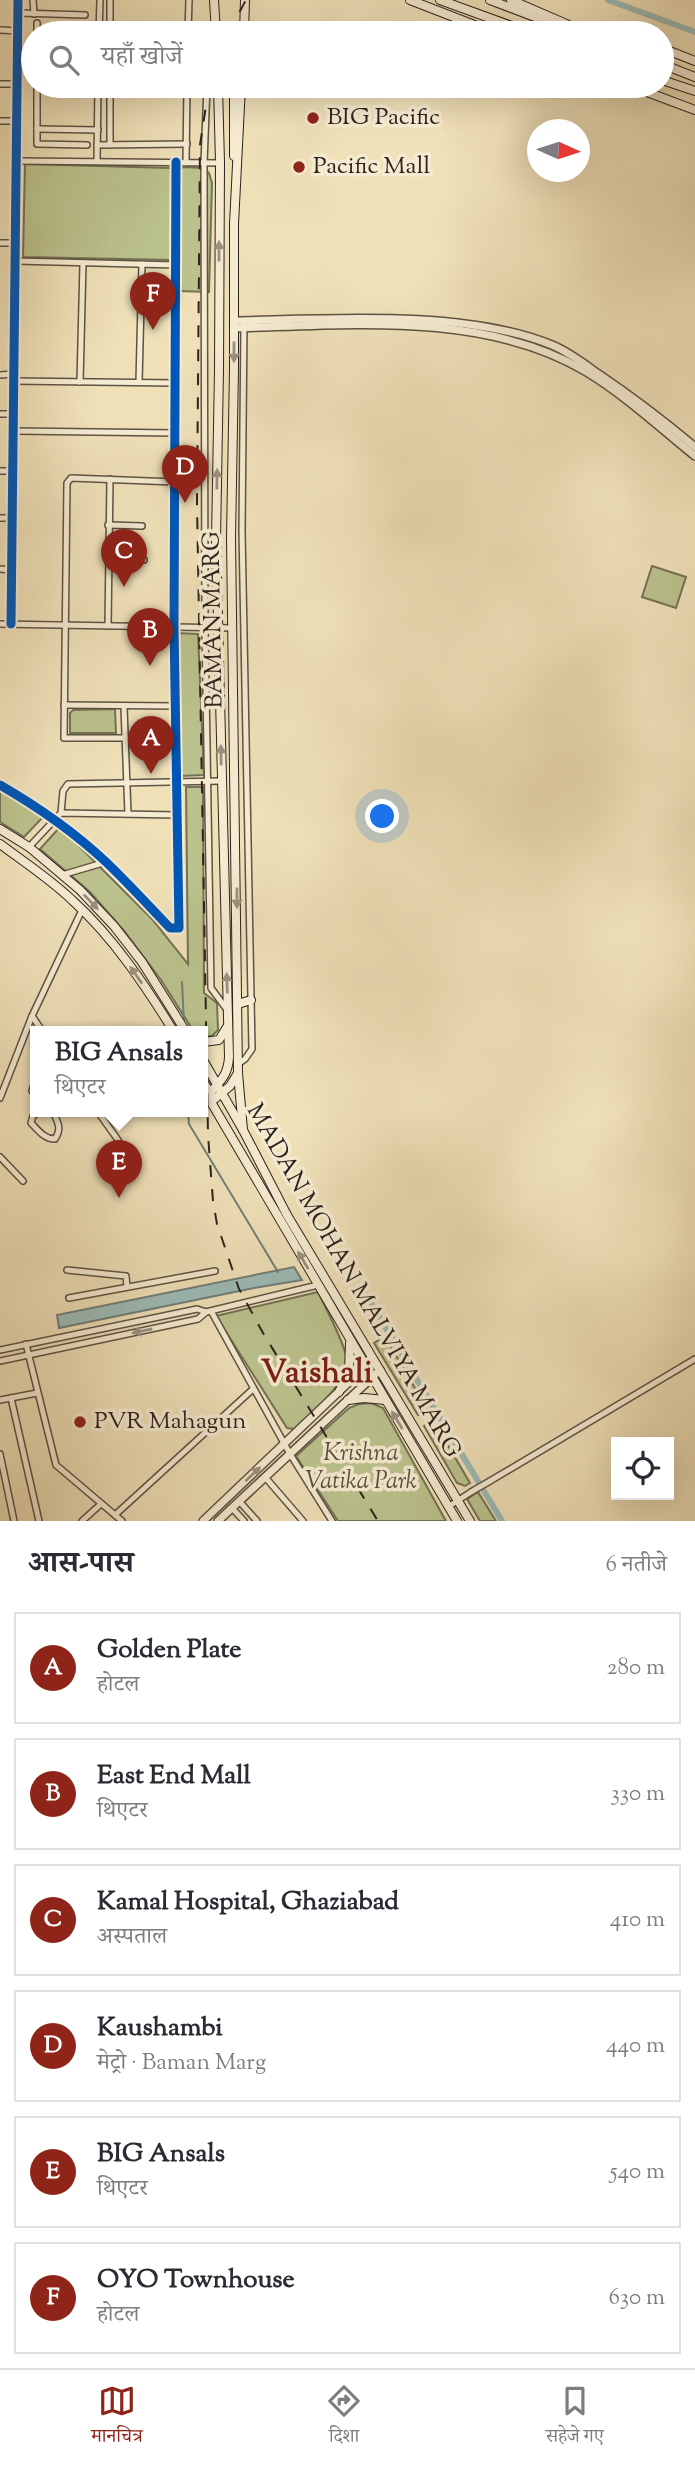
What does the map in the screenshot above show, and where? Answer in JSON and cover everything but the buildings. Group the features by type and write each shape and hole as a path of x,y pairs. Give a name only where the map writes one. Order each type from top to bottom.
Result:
{"main road":[{"path":"214,0 215,21"},
{"path":"244,21 245,0"},
{"path":"410,0 464,21"},
{"path":"440,0 498,21"},
{"path":"490,0 545,21"},
{"path":"511,0 559,21"},
{"path":"674,53 695,61"},
{"path":"674,69 695,77"},
{"path":"674,83 695,91"},
{"name":"BAMAN MARG","path":"211,1098 220,1088 228,1070 216,539 218,98"},
{"path":"234,98 235,167"},
{"name":"BAMAN MARG","path":"220,1088 230,1086 238,1069 231,538 235,167 241,98"},
{"path":"663,98 695,110"},
{"path":"218,428 233,428"},
{"path":"218,444 233,444"},
{"path":"222,805 236,805"},
{"path":"223,831 236,817"},
{"path":"0,829 29,847 62,875 114,926 149,973 182,1026"},
{"path":"0,844 44,876 105,933 170,1026"},
{"path":"237,855 249,855"},
{"path":"238,1004 251,1000"},
{"path":"208,1041 219,1040 228,1025"},
{"name":"MADAN MOHAN MALVIYA MARG","path":"208,1068 287,1215 470,1521"},
{"path":"238,1069 243,1130"},
{"name":"MADAN MOHAN MALVIYA MARG","path":"208,1092 457,1521"},
{"path":"339,1392 349,1372 350,1340"},
{"path":"348,1400 364,1398 385,1401"}],"street":[{"path":"11,624 18,0"},
{"path":"33,0 34,14"},
{"path":"99,21 100,0"},
{"path":"110,0 110,21"},
{"path":"188,21 189,0"},
{"path":"19,13 85,15"},
{"path":"0,30 19,31"},
{"path":"0,84 18,84"},
{"path":"37,98 37,144 87,145"},
{"path":"96,161 98,98"},
{"path":"110,98 110,145"},
{"path":"186,163 187,98"},
{"path":"207,98 204,163 205,628 211,988 228,1012"},
{"path":"0,121 18,121"},
{"path":"37,129 98,130"},
{"path":"97,145 187,144"},
{"path":"17,161 220,163"},
{"path":"0,785 54,820 106,862 170,928 177,930 180,925 174,627 176,162"},
{"path":"0,243 16,243"},
{"path":"16,261 176,265"},
{"path":"80,382 83,263"},
{"path":"139,382 142,264"},
{"path":"234,324 387,319 475,326 523,336 553,345 570,354 695,447"},
{"path":"238,1069 251,1049 242,531 244,324"},
{"path":"0,375 80,382 175,383"},
{"path":"0,414 14,414"},
{"path":"664,426 695,456"},
{"path":"14,431 175,432"},
{"path":"0,471 13,471"},
{"path":"125,738 64,738 68,481 72,478 175,482"},
{"path":"108,626 110,479"},
{"path":"0,518 12,518"},
{"path":"108,525 142,526"},
{"path":"108,559 144,560"},
{"path":"0,569 12,570"},
{"path":"0,624 233,628"},
{"path":"64,705 175,706"},
{"path":"124,707 128,814"},
{"path":"29,847 61,813 63,791 68,784 221,781"},
{"path":"61,813 177,814"},
{"path":"62,875 106,862"},
{"path":"0,1098 32,1016 82,910"},
{"path":"32,1016 39,1026"},
{"path":"33,1117 31,1123 40,1133 55,1139 60,1132 56,1117"},
{"path":"102,1117 118,1140"},
{"path":"0,1157 23,1181"},
{"path":"67,1270 126,1276 127,1287"},
{"path":"69,1298 215,1271"},
{"path":"0,1349 197,1310 208,1311 318,1285"},
{"path":"0,1361 198,1319 208,1311"},
{"path":"208,1311 332,1521"},
{"path":"26,1344 56,1465 122,1521"},
{"path":"203,1521 374,1359"},
{"path":"448,1507 695,1359"},
{"path":"218,1521 380,1370"},
{"path":"115,1515 253,1389"},
{"path":"0,1400 37,1393"},
{"path":"11,1398 39,1521"},
{"path":"0,1454 14,1521"},
{"path":"265,1477 303,1521"},
{"path":"239,1501 257,1521"},
{"path":"82,1521 101,1504"},
{"path":"232,1508 244,1521"}],"green space":[{"path":"25,164 170,168 175,176 174,260 23,257"},
{"path":"183,167 204,168 212,183 209,292 179,291 180,170"},
{"path":"652,566 686,577 676,608 642,597"},
{"path":"177,633 198,634 204,775 181,776"},
{"path":"115,709 116,733 70,733 70,713 73,710"},
{"path":"0,787 45,815 24,837 0,822"},
{"path":"186,787 203,787 204,993 217,1003 218,1030 212,1036 208,1036 208,1026 190,1026 161,980 125,932 90,892 40,849 60,827 152,919 188,964"},
{"path":"318,1292 347,1357 345,1372 326,1399 294,1429 287,1428 216,1316"},
{"path":"385,1336 427,1409 418,1415 374,1343"},
{"name":"Krishna Vatika Park","path":"371,1403 383,1408 446,1521 338,1521 296,1456 349,1408"},
{"path":"433,1420 470,1483 465,1486 457,1483 424,1426"},
{"path":"478,1492 496,1521 480,1521 467,1499"}],"water":[{"path":"294,1267 302,1280 59,1328 57,1315"}],"waterway":[{"path":"608,0 665,21"},
{"path":"674,24 695,32"},
{"path":"182,982 184,1023"},
{"path":"188,1117 189,1124 278,1272"},
{"path":"366,1295 502,1521"}],"railway":[{"path":"235,21 246,0"},
{"path":"206,1026 197,503 200,145 207,98"},
{"path":"208,1117 217,1224 239,1289 378,1521"}],"cycle path":[{"path":"11,624 18,0"},
{"path":"0,785 81,840 170,928 179,928 174,627 176,162"}],"place":[{"name":"BIG Pacific","path":"313,118"},
{"name":"Pacific Mall","path":"299,167"},
{"name":"OYO Townhouse","path":"153,330"},
{"name":"Kaushambi","path":"185,503"},
{"name":"Kamal Hospital, Ghaziabad","path":"124,587"},
{"name":"East End Mall","path":"150,666"},
{"name":"Golden Plate","path":"151,774"},
{"name":"BIG Ansals","path":"119,1198"},
{"name":"PVR Mahagun","path":"80,1422"}],"district":[{"name":"Vaishali","path":"317,1374"}]}
